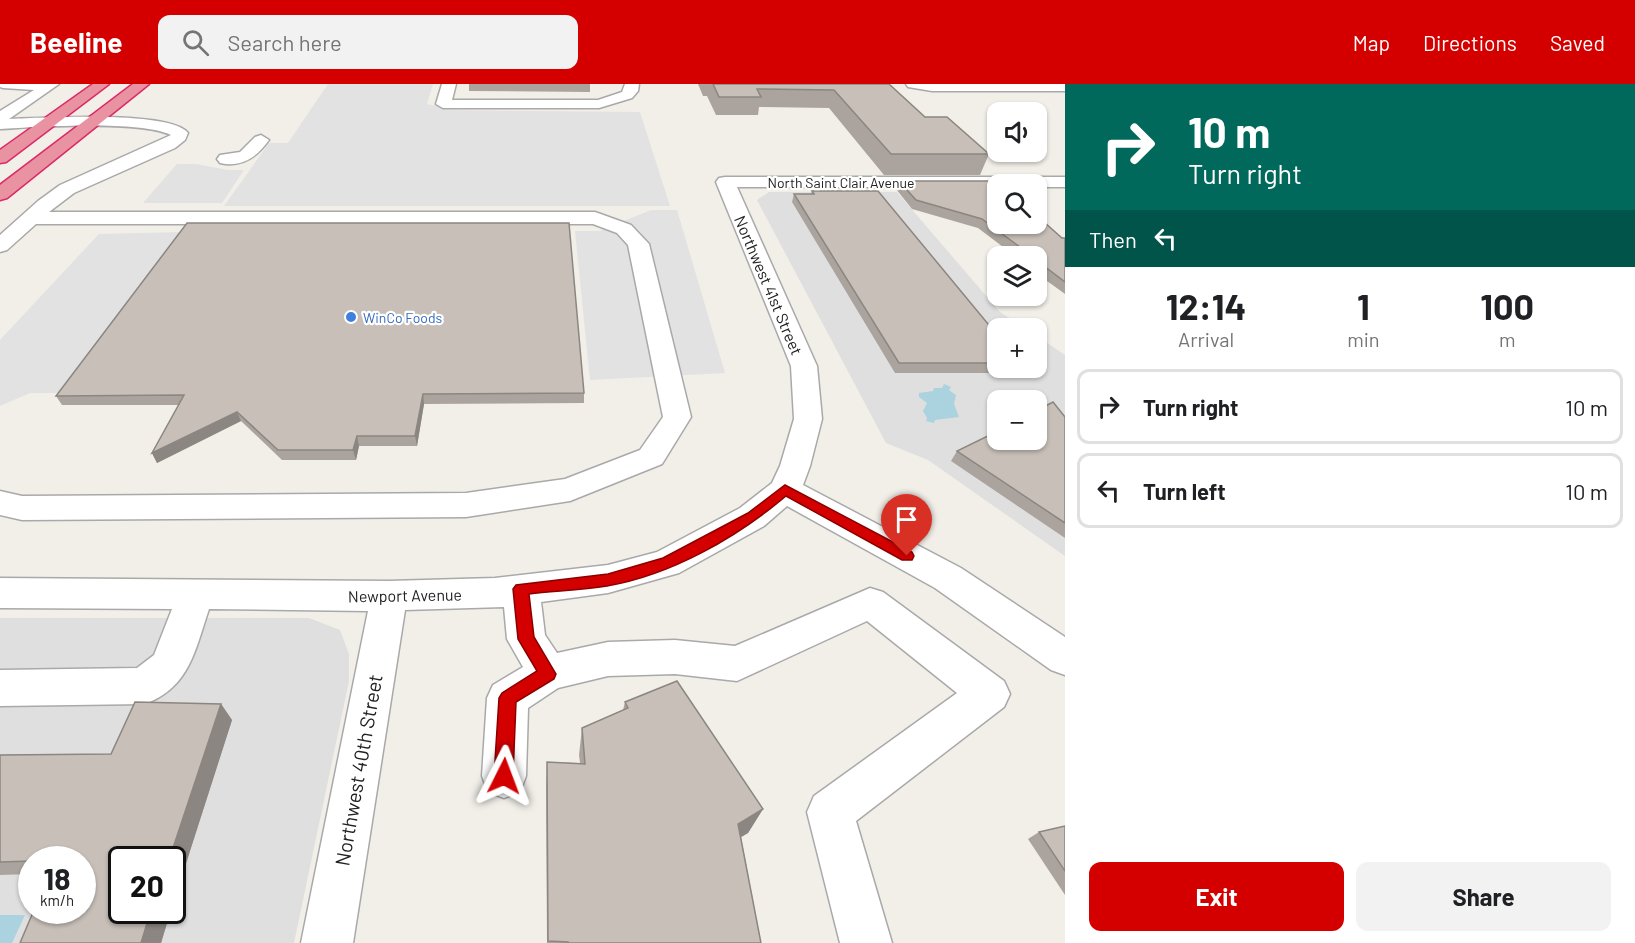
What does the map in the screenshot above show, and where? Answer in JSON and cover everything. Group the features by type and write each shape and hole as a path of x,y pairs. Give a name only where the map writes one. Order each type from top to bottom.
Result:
{"highway":[{"path":"0,158 102,84"},
{"path":"0,194 142,84"}],"street":[{"path":"449,84 443,104 599,104 627,95 631,91 632,84"},
{"path":"913,84 932,87 1065,87"},
{"path":"2,85 51,85"},
{"path":"0,118 51,85"},
{"path":"0,123 148,124 173,128 180,133 179,137 169,144 67,189 0,246"},
{"name":"North Saint Clair Avenue","path":"725,182 987,182"},
{"name":"Northwest 41st Street","path":"725,182 804,366 808,419 795,466 785,490"},
{"name":"North Saint Clair Avenue","path":"1047,182 1065,182"},
{"path":"1047,188 1065,203"},
{"path":"0,503 21,508 466,505 570,490 651,457 677,417 639,244 624,229 595,218 31,218"},
{"path":"785,490 948,578 1065,658"},
{"name":"Newport Avenue","path":"0,593 389,596 495,593 608,579 667,563 752,517 785,490"},
{"path":"521,589 526,639 548,674"},
{"path":"0,688 145,686 169,666 196,595"},
{"name":"Northwest 40th Street","path":"327,943 389,596"},
{"path":"504,776 508,698 548,674 608,659 675,657 737,664 870,603 989,694 830,812 866,943"}],"shaded area":[{"path":"328,84 433,84 427,104 445,108 445,110 640,112 670,206 224,206 269,143 288,143"},
{"path":"177,164 244,170 222,203 143,203"},
{"path":"769,192 897,192 987,297 987,306 995,306 1009,318 987,318 987,378 1047,378 1047,343 1065,355 1065,556 928,460 886,443 757,200"},
{"path":"651,210 677,210 725,373 590,380 575,231 599,231"},
{"path":"183,232 62,393 30,393 0,406 0,340 99,234"},
{"path":"0,618 309,618 340,630 349,654 349,681 294,943 0,943"}],"water":[{"path":"944,384 951,387 949,390 956,395 954,404 959,417 935,420 934,423 926,421 927,418 923,411 927,403 919,397 919,393 942,388"},
{"path":"0,915 18,915 18,924 21,924 12,943 0,943"}],"building":[{"path":"713,84 889,84 925,117 947,117 987,154 891,154 834,90 757,89 761,97 719,97"},
{"path":"899,181 987,181 987,223 982,219 916,200"},
{"path":"812,191 878,191 987,323 987,363 899,363 794,194 814,194"},
{"name":"WinCo Foods","path":"187,223 569,223 584,393 423,394 415,436 357,436 353,450 278,450 237,412 152,453 184,395 56,396"},
{"path":"1047,225 1065,238 1065,282 1047,268 1047,246 1018,246 1002,234 1047,234"},
{"path":"1053,402 1065,417 1065,523 957,451 987,436 987,450 1047,450 1047,405"},
{"path":"677,681 763,809 738,824 761,943 568,943 548,941 547,762 585,764 582,728 628,708 625,702"},
{"path":"135,702 221,704 174,846 108,846 108,924 147,924 141,943 20,943 28,924 96,924 96,846 18,846 18,861 0,862 0,755 111,754"},
{"path":"1065,826 1065,871 1039,832"}],"place":[{"name":"WinCo Foods","path":"351,317"}],"route":[{"path":"504,776 508,698 548,674 526,639 521,589 608,579 667,563 752,517 785,490 907,556"}]}
